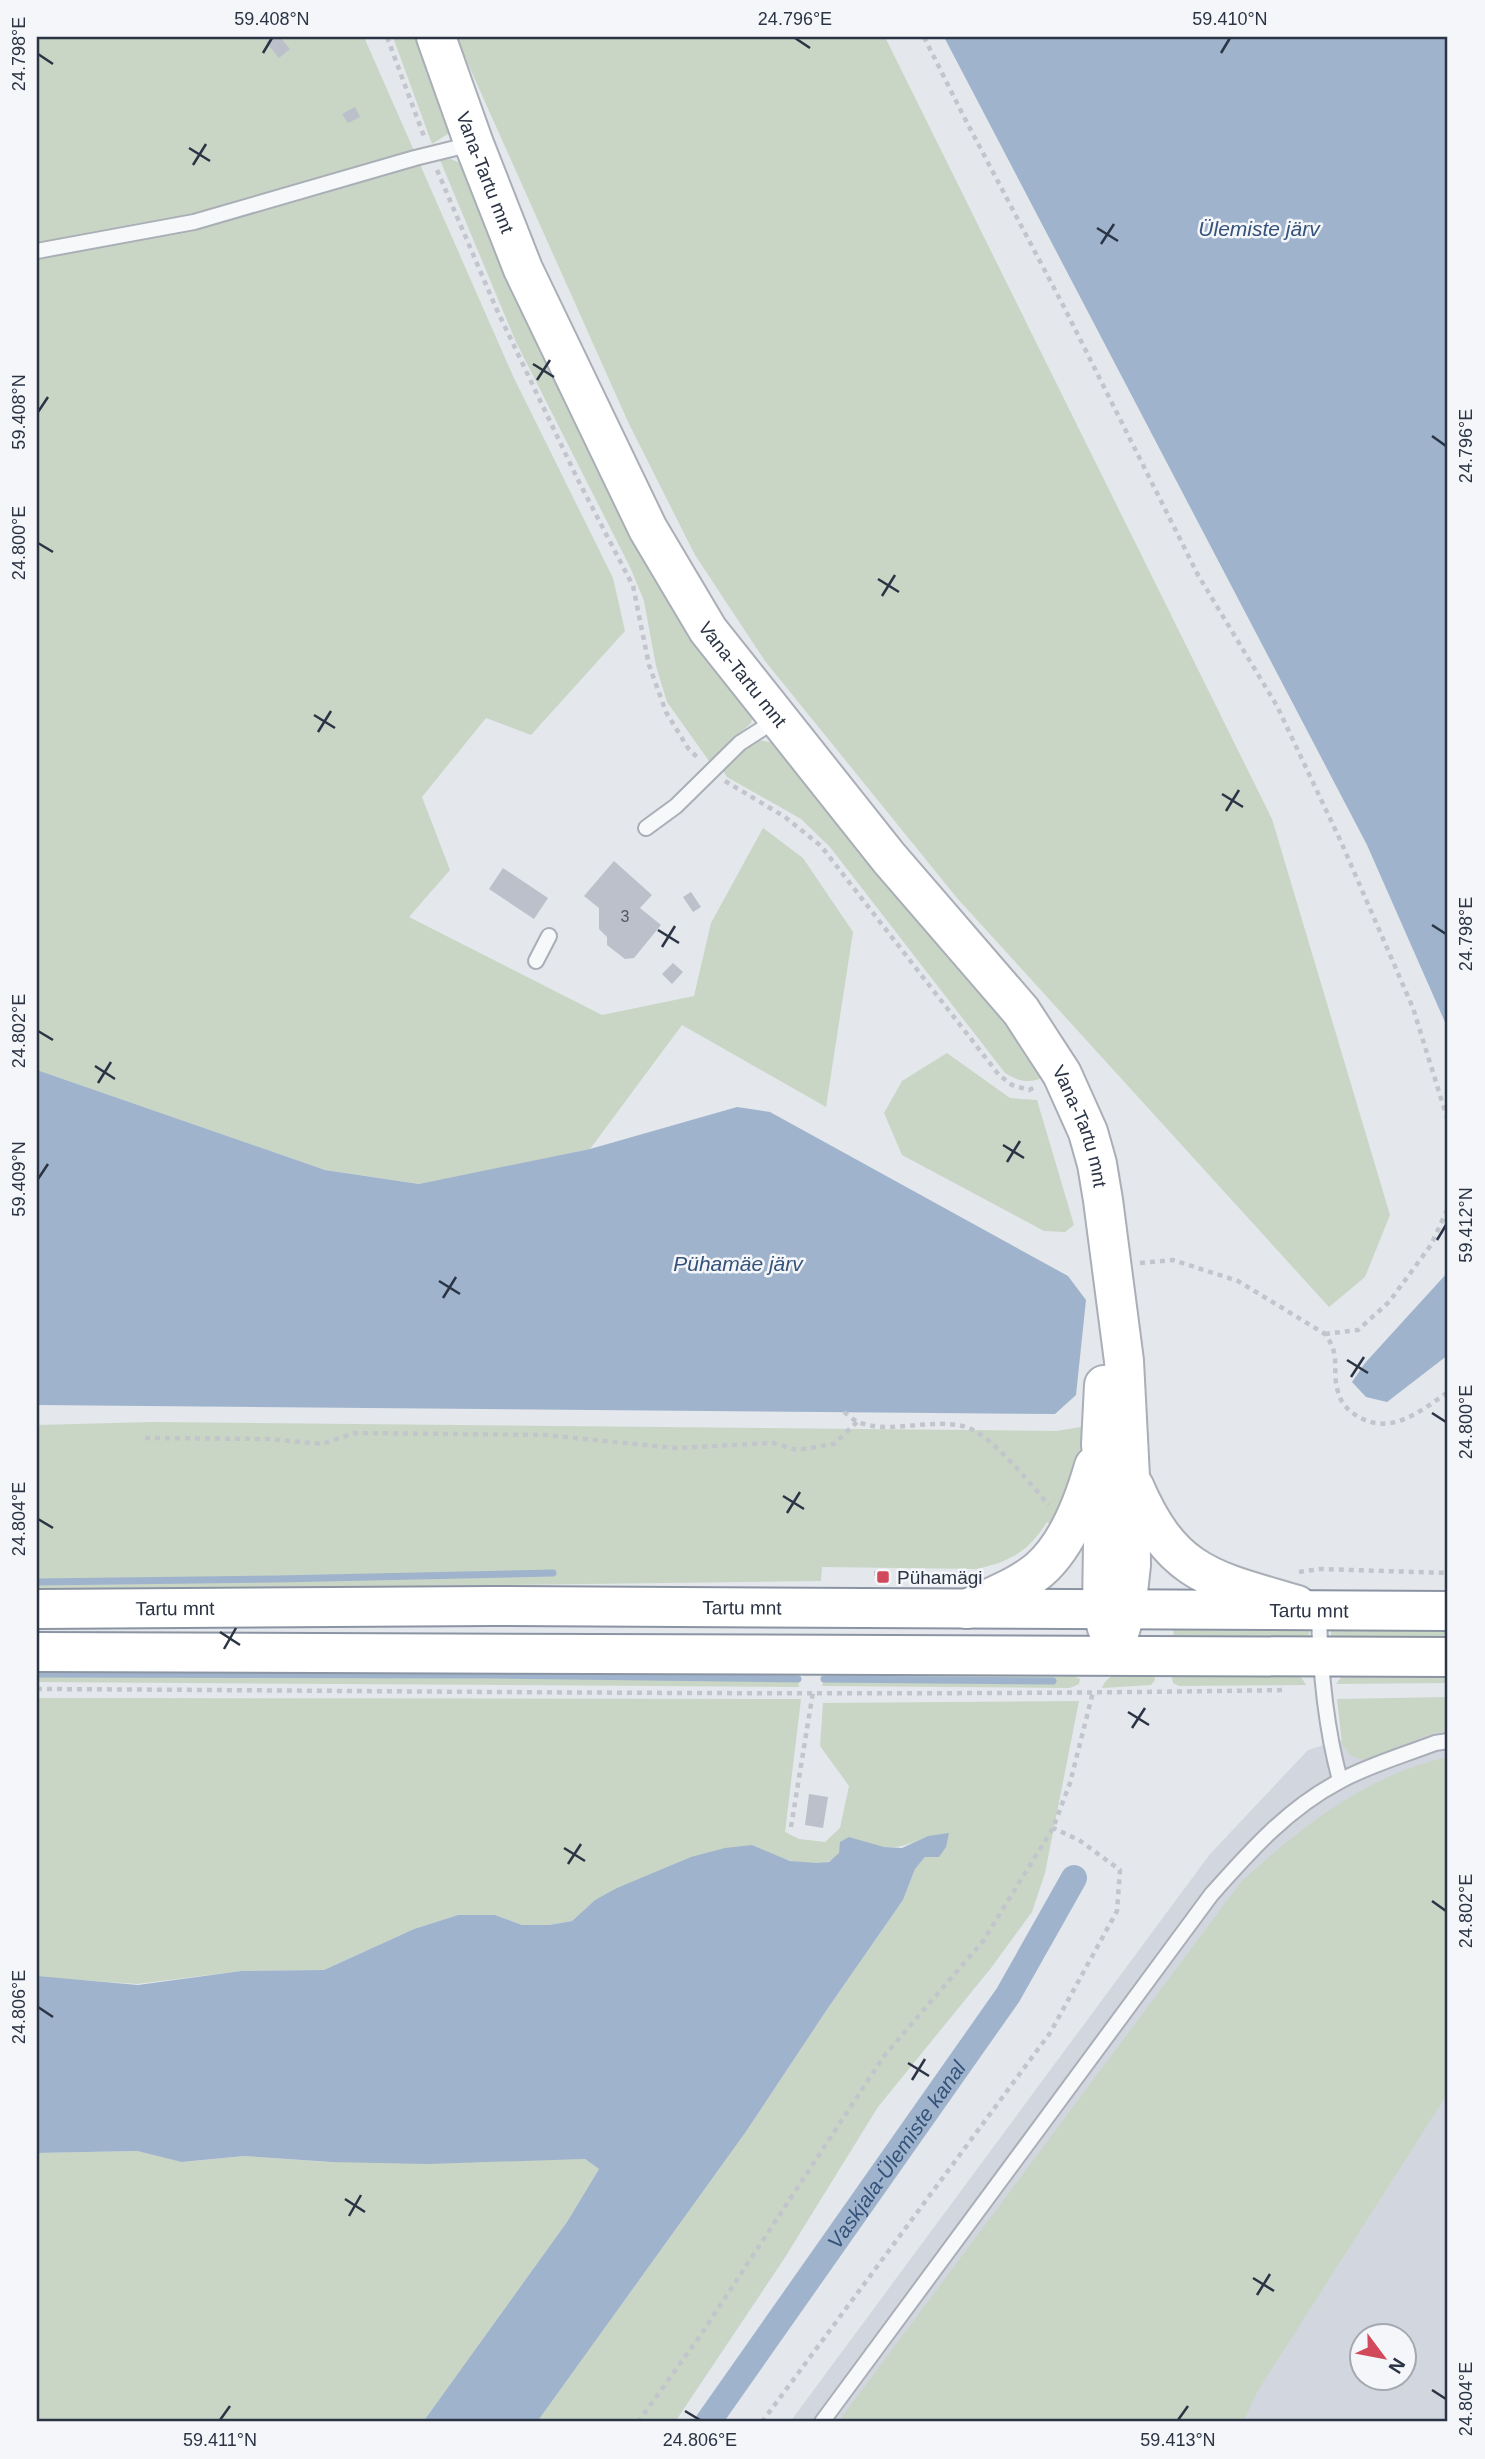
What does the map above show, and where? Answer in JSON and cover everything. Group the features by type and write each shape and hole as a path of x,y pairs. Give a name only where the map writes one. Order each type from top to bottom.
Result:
{"main road":[{"name":"Vana-Tartu mnt","path":"436,37 523,269 648,529 708,630 889,858 1021,1012 1062,1074 1088,1132 1097,1164 1124,1361 1131,1565 1114,1610"},
{"name":"Vana-Tartu mnt","path":"1111,1264 1101,1444 1114,1610"},
{"path":"967,1609 1038,1571 1058,1548 1074,1520 1090,1482 1101,1444"},
{"path":"1130,1477 1164,1542 1188,1565 1221,1583 1319,1611"},
{"name":"Tartu mnt","path":"37,1609 478,1606 1448,1611"},
{"path":"1113,1654 1114,1610"},
{"path":"37,1652 1113,1654 1322,1673 1448,1657"}],"lane":[{"path":"37,251 194,222 415,158 474,144"},
{"path":"646,828 676,806 740,743 777,719"},
{"path":"536,961 549,936"},
{"path":"1319,1611 1322,1673 1330,1743 1340,1780"},
{"path":"822,2422 1211,1895 1255,1846 1300,1806 1340,1780 1435,1743 1448,1741"}],"path":[{"path":"924,37 1064,307 1198,575 1277,706 1342,844 1413,1008 1448,1121"},
{"path":"1325,1334 1358,1330 1389,1302 1431,1245 1448,1208"},
{"path":"1172,1260 1238,1281 1325,1334 1334,1347 1338,1393 1346,1408 1366,1422 1393,1423 1409,1419 1448,1392"},
{"path":"845,1412 857,1422 881,1426 939,1423 967,1427 985,1436 1050,1506 1050,1515"},
{"path":"145,1438 270,1439 322,1444 355,1433 546,1435 676,1448 773,1443 797,1450 834,1444 857,1422"},
{"path":"1294,1572 1320,1569 1448,1573"},
{"path":"791,1827 813,1693 813,1653"},
{"path":"638,2422 708,2325 884,2056 983,1941 1053,1828 1070,1783 1093,1693 1113,1654"},
{"path":"37,1689 1093,1693 1322,1673"},
{"path":"762,2422 1050,2032 1117,1911 1120,1870 1079,1840 1053,1828"}],"shaded area":[{"path":"1448,1719 1448,2422 790,2422 1210,1854 1308,1750"}],"green space":[{"path":"37,37 364,37 513,376 613,578 625,631 531,735 486,718 422,797 450,870 409,917 602,1015 694,996 711,923 763,828 803,858 853,932 826,1107 682,1025 590,1149 420,1184 325,1170 37,1070"},
{"path":"393,37 421,37 451,132 432,144"},
{"path":"456,37 885,37 1272,819 1390,1215 1365,1277 1329,1307 957,898 765,661 695,555 629,424"},
{"path":"451,159 469,172 753,715 751,723 709,761 667,702 656,666 644,601 631,569 516,342 440,160"},
{"path":"758,740 776,743 1005,1015 1046,1076 1025,1081 1005,1073 830,847 801,819 727,777 722,769 747,745"},
{"path":"947,1053 1010,1098 1037,1100 1074,1225 1065,1232 1044,1231 902,1155 884,1113 902,1081"},
{"path":"152,1422 1056,1431 1087,1426 1082,1462 1058,1528 1047,1522 1033,1541 1018,1554 977,1569 822,1567 821,1581 37,1591 37,1425"},
{"path":"1448,1626 1448,1640 1331,1640 1331,1627"},
{"path":"1173,1627 1310,1627 1308,1641 1174,1639"},
{"path":"37,1668 797,1671 799,1687 37,1682"},
{"path":"1154,1672 1155,1680 1151,1685 1102,1688 1106,1681 1117,1674"},
{"path":"1171,1672 1300,1675 1306,1685 1179,1686 1173,1683"},
{"path":"1448,1672 1448,1683 1336,1684 1343,1675"},
{"path":"825,1674 1072,1675 1080,1679 1079,1684 1070,1688 822,1686"},
{"path":"1448,1697 1448,1731 1434,1733 1363,1760 1351,1756 1342,1744 1337,1699"},
{"path":"37,1698 801,1699 785,1832 799,1839 825,1842 840,1828 849,1786 820,1746 823,1703 1079,1701 1045,1873 1032,1912 991,1968 878,2107 784,2259 675,2422 537,2422 745,2133 903,1900 915,1869 925,1857 928,1836 896,1847 849,1837 834,1858 818,1864 798,1863 752,1845 595,1900 572,1921 549,1925 522,1925 495,1915 458,1915 414,1929 324,1970 241,1971 137,1984 37,1977"},
{"path":"1448,1757 1448,2093 1257,2392 1243,2422 838,2422 1241,1882 1311,1823 1362,1790 1418,1765"},
{"path":"137,2151 184,2162 244,2156 328,2162 585,2159 599,2169 567,2222 423,2422 37,2422 37,2153"}],"water":[{"name":"Ülemiste järv","path":"944,37 1448,37 1448,1029 1367,845"},
{"name":"Pühamäe järv","path":"37,1070 325,1170 419,1184 590,1149 737,1107 770,1112 1068,1276 1086,1300 1076,1395 1055,1414 37,1405"},
{"path":"1448,1272 1448,1355 1387,1402 1366,1397 1352,1382 1365,1363"},
{"path":"949,1833 946,1847 939,1857 925,1857 915,1869 903,1900 745,2133 537,2422 423,2422 567,2222 599,2169 585,2159 427,2164 331,2162 244,2156 182,2162 137,2151 37,2153 37,1976 138,1985 241,1971 324,1970 414,1929 458,1915 495,1915 522,1925 549,1925 572,1921 595,1900 617,1888 691,1857 725,1848 752,1845 790,1861 817,1863 829,1862 839,1853 840,1842 849,1837 884,1847 902,1848 928,1836"}],"building":[{"path":"272,37 280,37 290,49 279,58 266,42"},
{"path":"355,107 360,117 348,123 342,114"},
{"path":"614,861 652,895 640,908 661,925 634,958 625,959 607,945 607,937 599,929 599,908 584,896"},
{"path":"503,868 548,898 534,919 489,889"},
{"path":"691,892 701,907 693,912 683,897"},
{"path":"673,963 683,972 672,984 662,974"},
{"path":"874,1571 887,1571 888,1576 874,1576"},
{"path":"809,1794 828,1797 823,1828 805,1825"}],"waterway":[{"path":"37,1582 553,1573"},
{"path":"37,1674 798,1679"},
{"path":"824,1679 1053,1681"},
{"name":"Vaskjala-Ülemiste kanal","path":"708,2422 1008,1995 1074,1878"}],"place":[{"name":"Pühamägi","path":"883,1577"}]}
